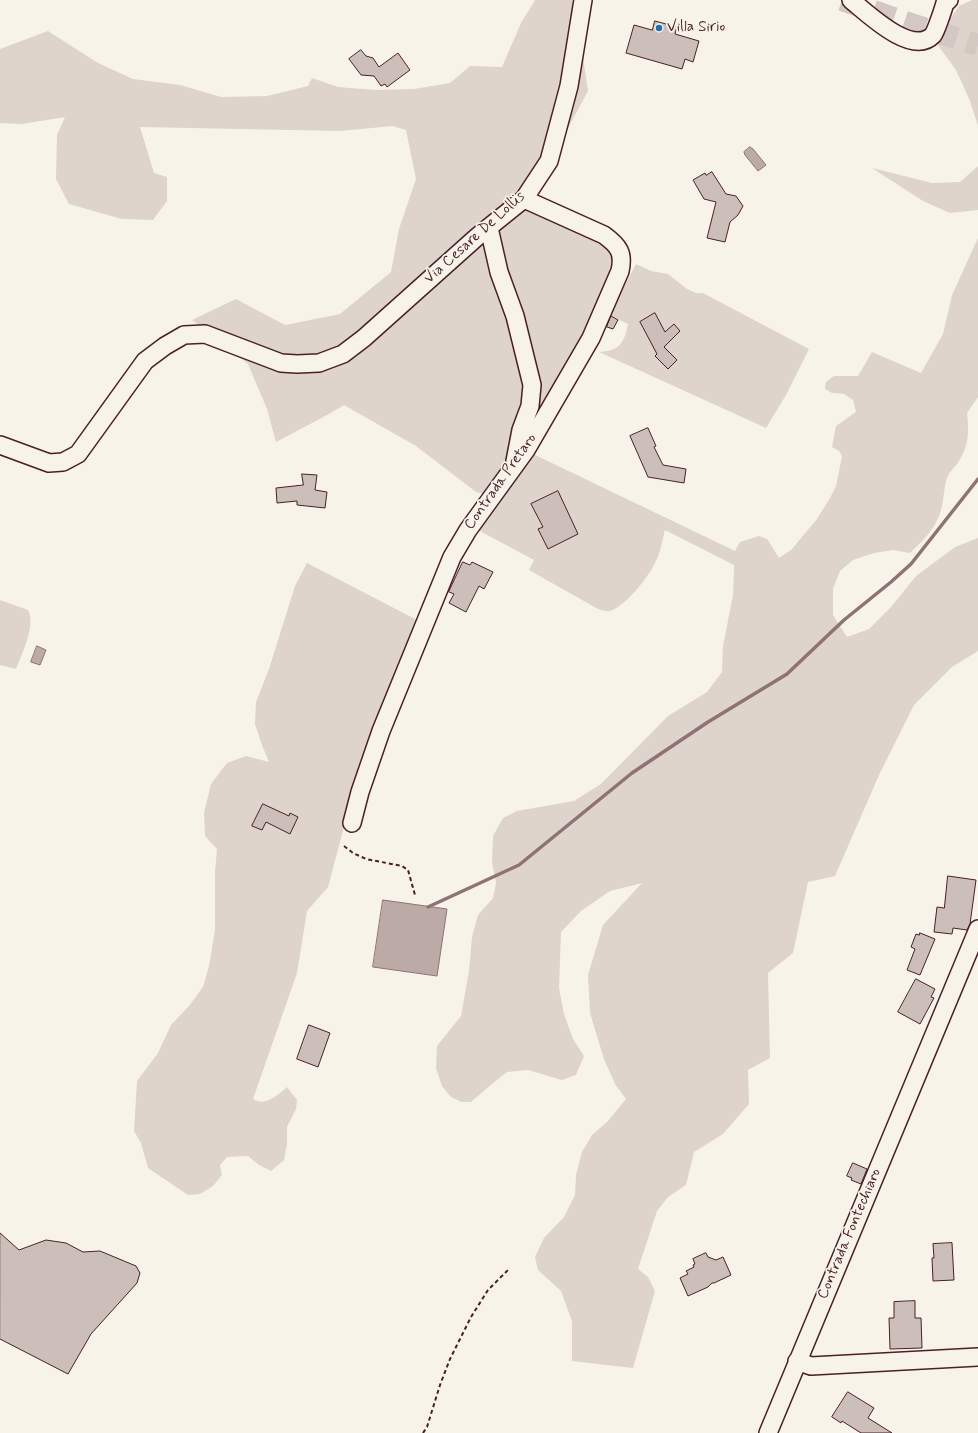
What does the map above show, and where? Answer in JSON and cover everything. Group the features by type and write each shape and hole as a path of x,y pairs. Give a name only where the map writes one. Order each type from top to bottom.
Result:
{"street":[{"name":"Via Cesare De Lollis","path":"0,446 49,463 62,462 78,454 145,361 165,346 184,335 205,334 281,363 297,364 319,363 343,354 364,338 411,295 524,199 549,161 569,86 583,0"},
{"path":"851,0 882,26 906,40 921,42 933,35 945,3 949,0"},
{"name":"Contrada Pretaro","path":"352,823 360,792 382,731 452,557 468,530 526,450 590,338 620,272 622,262 620,251 612,240 524,199"},
{"path":"489,228 499,272 515,316 532,385 530,406 521,430 514,467"},
{"name":"Contrada Fontechiaro","path":"771,1432 797,1361 978,929"},
{"path":"797,1361 811,1366 978,1357"}],"path":[{"path":"344,846 353,853 366,859 402,866 408,870 415,895"},
{"path":"423,1433 427,1427 450,1359 471,1317 488,1290 510,1268"}],"shaded area":[{"path":"535,0 572,0 578,24 588,91 566,132 523,183 509,214 522,205 608,242 615,259 589,330 506,468 484,494 476,492 416,446 344,405 276,442 267,409 248,364 192,320 236,299 285,325 340,314 391,272 399,229 416,179 406,130 393,126 340,131 140,127 154,173 167,177 167,201 153,220 122,219 69,204 56,179 57,135 65,117 22,124 0,123 0,49 48,31 98,63 133,79 180,85 221,97 267,96 308,86 312,78 338,87 375,90 414,89 450,83 470,66 502,67 521,23"},
{"path":"972,0 978,0 978,126 970,101 956,70 937,44 946,25 959,6"},
{"path":"750,147 766,165 758,171 744,152"},
{"path":"978,166 978,210 950,213 923,201 872,168 932,183 960,182"},
{"path":"978,238 978,397 967,413 968,432 965,449 959,461 947,478 940,513 930,532 910,553 893,550 874,553 853,560 840,571 833,589 833,615 847,637 869,629 891,607 916,576 955,547 978,538 978,651 952,667 914,705 879,775 835,876 808,882 793,953 768,973 770,1058 748,1070 749,1104 723,1134 694,1152 686,1185 668,1197 657,1211 638,1269 648,1277 655,1291 633,1368 572,1361 572,1321 561,1291 538,1270 535,1257 544,1238 564,1217 575,1195 576,1175 582,1152 592,1135 607,1122 626,1099 615,1084 604,1059 590,1013 588,975 603,925 642,883 610,891 581,911 561,932 559,988 564,1014 573,1039 584,1056 576,1075 562,1080 528,1070 507,1072 471,1102 462,1102 451,1097 442,1086 436,1068 437,1046 461,1016 469,971 472,937 478,915 493,898 496,883 492,862 493,836 503,818 517,811 574,801 601,784 668,716 707,692 722,672 723,646 733,595 734,565 665,530 658,557 643,582 623,603 610,611 606,611 598,609 529,570 534,560 478,530 529,452 735,551 740,542 759,536 767,539 779,558 791,550 817,519 830,498 836,486 842,456 839,451 832,447 836,426 856,412 853,400 844,394 832,393 825,389 826,382 834,376 858,376 872,352 921,373 943,334 952,295"},
{"path":"636,264 651,271 668,274 687,289 696,293 703,293 809,349 786,395 766,428 599,352 616,348 625,337 628,324 609,315"},
{"path":"307,563 419,621 352,797 328,887 307,911 297,973 253,1099 262,1102 267,1101 287,1087 297,1100 296,1109 287,1127 287,1144 284,1160 271,1171 259,1165 248,1156 227,1157 220,1165 222,1175 213,1186 200,1194 188,1195 148,1168 141,1143 134,1131 137,1081 158,1053 171,1025 189,1006 203,987 209,966 215,930 215,872 217,849 205,836 204,813 211,784 227,763 246,756 269,762 255,724 256,702 269,669 295,586"},
{"path":"0,600 28,610 30,616 29,631 25,648 16,669 0,665"},
{"path":"37,646 46,650 40,665 31,662"},
{"path":"383,900 447,909 437,976 373,967"}],"building":[{"path":"655,21 677,27 675,34 699,41 693,62 685,59 682,69 626,53 634,25 652,30"},
{"path":"361,50 366,56 373,58 379,67 398,53 410,70 387,87 385,84 381,86 374,76 361,75 349,59"},
{"path":"712,172 726,194 736,196 743,206 738,215 730,222 725,242 707,238 716,202 704,199 693,180 705,173 706,175"},
{"path":"655,313 665,332 674,324 680,331 664,347 677,360 668,369 655,356 657,354 640,322"},
{"path":"611,316 618,320 613,329 607,327"},
{"path":"648,428 656,446 654,447 663,465 686,469 684,483 648,477 630,436"},
{"path":"302,474 317,475 315,490 327,492 325,508 297,505 297,501 277,503 276,488 303,485"},
{"path":"558,491 578,534 548,549 538,529 543,527 531,504"},
{"path":"463,562 470,565 472,562 493,572 484,589 479,586 466,612 449,603 454,594 449,592"},
{"path":"263,804 289,816 290,813 298,817 290,834 266,822 262,830 252,826"},
{"path":"948,876 976,880 970,924 967,930 953,928 952,934 934,932 937,907 944,908"},
{"path":"920,933 935,939 920,975 907,970 915,949 911,947 916,934 919,935"},
{"path":"916,979 935,989 931,997 934,998 920,1024 898,1012"},
{"path":"309,1025 330,1033 318,1067 297,1059"},
{"path":"853,1163 867,1169 861,1184 851,1180 852,1178 847,1176"},
{"path":"0,1233 19,1250 46,1240 66,1243 83,1252 100,1251 136,1266 140,1273 137,1283 91,1334 68,1374 0,1339"},
{"path":"952,1243 954,1280 933,1281 933,1244"},
{"path":"706,1253 708,1257 716,1260 723,1257 731,1275 688,1296 680,1278 688,1274 686,1271 694,1267 693,1265 695,1264 693,1259"},
{"path":"915,1301 915,1318 921,1318 922,1348 890,1349 889,1318 894,1318 894,1302"},
{"path":"848,1392 874,1408 868,1418 892,1433 861,1433 842,1421 841,1423 832,1417"}],"waterway":[{"path":"428,907 519,865 632,773 708,722 787,674 844,620 911,564 978,479"}],"tunnel":[{"path":"842,0 978,45"}],"place":[{"name":"Villa Sirio","path":"659,28"}]}
